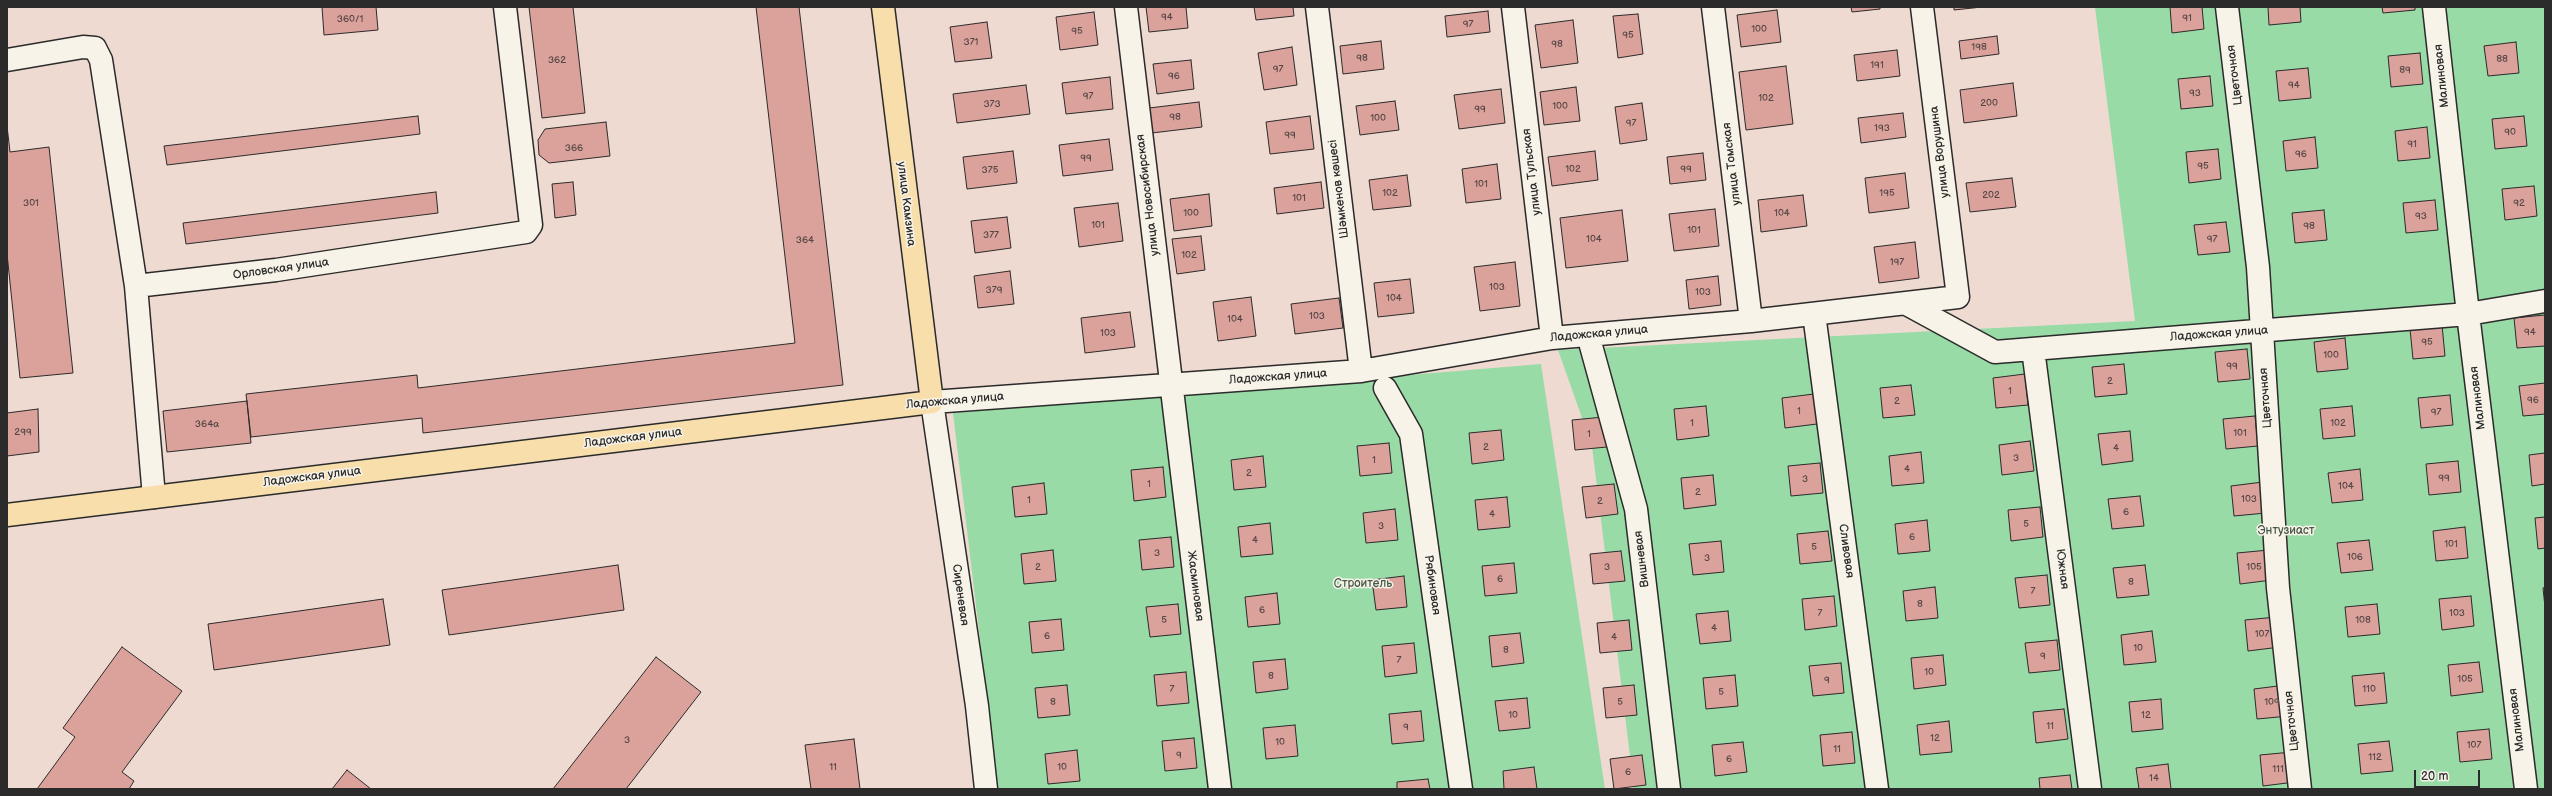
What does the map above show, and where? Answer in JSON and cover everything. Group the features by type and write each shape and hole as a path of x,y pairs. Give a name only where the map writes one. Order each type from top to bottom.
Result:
{"main road":[{"name":"улица Камзина","path":"882,7 932,402"},
{"name":"Ладожская улица","path":"7,515 932,402"}],"street":[{"name":"Орловская улица","path":"136,286 276,270 526,232 531,225 505,7"},
{"name":"улица Новосибирская","path":"1126,7 1170,384"},
{"name":"Шәмкенов көшесі","path":"1317,7 1361,371"},
{"name":"улица Тульская","path":"1513,7 1552,338"},
{"name":"улица Томская","path":"1713,7 1751,321"},
{"name":"улица Ворушина","path":"1922,7 1958,297"},
{"name":"Цветочная","path":"2227,7 2258,267 2278,588 2300,789"},
{"name":"Малиновая","path":"2434,7 2468,314 2526,789"},
{"path":"7,60 83,47 95,48 101,60 136,286 154,497"},
{"name":"Ладожская улица","path":"932,402 1361,371 1552,338 1751,321 1958,297"},
{"name":"Ладожская улица","path":"1904,303 1995,352 2468,314 2545,301"},
{"name":"Сливовая","path":"1814,314 1877,789"},
{"name":"Вишневая","path":"1588,335 1636,509 1669,789"},
{"name":"Южная","path":"2033,349 2090,789"},
{"name":"Жасминовая","path":"1170,384 1220,789"},
{"name":"Рябиновая","path":"1385,388 1411,434 1461,789"},
{"name":"Сиреневая","path":"932,402 977,706 986,789"}],"green space":[{"name":"Энтузиаст","path":"2095,7 2545,7 2545,789 1634,789 1592,446 1558,350 2135,321"},
{"name":"Строитель","path":"1541,364 1605,789 998,789 953,413"}],"building":[{"path":"322,7 376,7 378,30 324,35"},
{"path":"529,7 573,7 585,113 542,118"},
{"path":"756,7 799,7 843,385 423,433 422,418 251,437 246,394 417,375 418,388 795,343"},
{"path":"1146,7 1186,7 1188,28 1149,32"},
{"path":"1254,7 1293,7 1294,16 1256,20"},
{"path":"1851,7 1880,7 1880,9 1852,12"},
{"path":"1954,7 1982,7 1954,10"},
{"path":"2170,7 2202,7 2204,29 2172,33"},
{"path":"2268,7 2300,7 2301,22 2269,25"},
{"path":"2382,7 2415,7 2415,10 2383,13"},
{"path":"1777,10 1781,42 1741,47 1737,15"},
{"path":"1488,11 1490,32 1447,37 1445,16"},
{"path":"1094,12 1098,45 1060,50 1056,17"},
{"path":"1638,14 1643,54 1618,58 1613,16"},
{"path":"1573,20 1578,63 1541,68 1535,25"},
{"path":"987,22 992,58 955,62 950,27"},
{"path":"1997,36 1999,54 1961,59 1959,41"},
{"path":"1381,41 1384,69 1343,74 1340,46"},
{"path":"2516,42 2519,73 2488,76 2484,46"},
{"path":"1292,47 1297,85 1264,90 1258,53"},
{"path":"1897,50 1900,76 1857,81 1854,55"},
{"path":"2420,53 2423,84 2391,87 2388,56"},
{"path":"1191,60 1194,89 1157,94 1153,64"},
{"path":"1786,66 1793,124 1746,130 1739,72"},
{"path":"2308,68 2311,98 2279,101 2276,71"},
{"path":"2210,76 2213,106 2181,109 2178,79"},
{"path":"1110,77 1113,109 1066,114 1062,83"},
{"path":"2013,83 2017,116 1964,123 1960,90"},
{"path":"1026,85 1030,114 957,123 953,94"},
{"path":"1576,87 1580,121 1544,125 1540,92"},
{"path":"1501,89 1505,123 1459,129 1454,95"},
{"path":"1395,101 1399,130 1360,135 1356,106"},
{"path":"1199,102 1202,127 1152,133 1149,108"},
{"path":"1642,103 1647,140 1620,144 1615,107"},
{"path":"1903,113 1906,137 1861,143 1858,118"},
{"path":"418,116 420,134 167,165 164,146"},
{"path":"1310,116 1314,149 1270,154 1266,122"},
{"path":"2524,116 2527,146 2495,149 2492,119"},
{"path":"606,122 610,156 549,163 539,155 538,140 545,129"},
{"path":"7,126 10,152 49,147 73,373 20,378 7,254"},
{"path":"2427,127 2430,158 2398,161 2395,131"},
{"path":"2315,137 2318,168 2286,171 2283,141"},
{"path":"1109,139 1113,170 1063,176 1059,145"},
{"path":"2218,149 2221,179 2189,183 2186,152"},
{"path":"1013,151 1017,183 967,189 963,157"},
{"path":"1595,151 1598,180 1552,186 1548,157"},
{"path":"1703,153 1706,180 1670,184 1667,157"},
{"path":"1497,164 1501,199 1466,203 1462,169"},
{"path":"1905,173 1909,208 1869,213 1865,178"},
{"path":"1407,175 1411,206 1373,210 1369,180"},
{"path":"2012,178 2016,207 1970,212 1966,183"},
{"path":"573,182 576,215 555,218 552,184"},
{"path":"1321,182 1324,208 1277,214 1274,188"},
{"path":"2534,186 2537,216 2505,220 2502,189"},
{"path":"436,192 438,213 186,244 183,223"},
{"path":"1209,194 1212,226 1174,231 1170,199"},
{"path":"1803,195 1807,226 1761,232 1758,200"},
{"path":"2435,200 2438,230 2406,233 2403,203"},
{"path":"1118,203 1123,241 1079,247 1074,208"},
{"path":"1715,209 1719,246 1674,251 1669,214"},
{"path":"1622,210 1628,261 1566,268 1560,218"},
{"path":"2324,210 2327,240 2295,243 2292,213"},
{"path":"1007,217 1011,248 975,253 971,221"},
{"path":"2226,222 2230,252 2198,255 2194,225"},
{"path":"1201,236 1205,270 1177,274 1172,239"},
{"path":"1915,242 1919,278 1879,283 1874,247"},
{"path":"1515,262 1520,306 1480,311 1474,267"},
{"path":"1010,271 1014,304 978,308 974,276"},
{"path":"1718,276 1721,305 1689,309 1686,280"},
{"path":"1410,279 1414,313 1378,317 1374,283"},
{"path":"1251,297 1256,336 1218,341 1213,302"},
{"path":"1339,298 1343,328 1295,334 1291,304"},
{"path":"1130,312 1135,347 1085,353 1081,318"},
{"path":"2545,315 2545,346 2517,348 2514,318"},
{"path":"2442,325 2445,356 2413,359 2410,329"},
{"path":"2345,338 2348,369 2317,372 2314,342"},
{"path":"2247,349 2250,379 2218,382 2215,352"},
{"path":"2124,364 2127,394 2095,397 2092,367"},
{"path":"2025,374 2028,405 1996,408 1993,378"},
{"path":"2545,383 2545,414 2523,416 2519,386"},
{"path":"1911,385 1915,415 1883,418 1880,388"},
{"path":"1814,394 1817,424 1785,428 1782,398"},
{"path":"2450,395 2453,425 2421,428 2418,398"},
{"path":"247,401 251,443 167,452 163,411"},
{"path":"1706,406 1709,436 1677,440 1674,409"},
{"path":"2352,406 2355,436 2323,439 2320,409"},
{"path":"38,409 39,452 7,456 7,413"},
{"path":"2255,416 2258,446 2226,449 2223,419"},
{"path":"1604,417 1607,447 1575,450 1572,420"},
{"path":"1501,430 1504,460 1472,464 1469,433"},
{"path":"2130,431 2133,461 2102,465 2098,434"},
{"path":"2030,441 2034,471 2002,475 1999,445"},
{"path":"1389,443 1392,473 1360,476 1357,446"},
{"path":"1921,452 1924,483 1892,486 1889,456"},
{"path":"2545,453 2545,484 2532,486 2529,455"},
{"path":"1263,456 1266,487 1234,490 1231,460"},
{"path":"2458,461 2461,492 2429,495 2426,464"},
{"path":"1820,463 1823,493 1791,496 1788,466"},
{"path":"1163,467 1166,497 1134,501 1131,470"},
{"path":"2360,469 2363,500 2332,503 2328,473"},
{"path":"1713,475 1716,505 1684,509 1681,478"},
{"path":"2263,482 2266,513 2234,516 2231,486"},
{"path":"1044,483 1047,514 1015,517 1012,487"},
{"path":"1614,484 1618,514 1586,518 1582,487"},
{"path":"2140,496 2144,526 2112,529 2108,499"},
{"path":"1507,497 1510,527 1478,530 1475,500"},
{"path":"2040,507 2043,537 2011,541 2008,510"},
{"path":"1395,509 1398,540 1366,543 1363,513"},
{"path":"2545,517 2545,548 2538,549 2535,518"},
{"path":"1927,520 1930,551 1898,554 1895,524"},
{"path":"1270,523 1273,554 1241,557 1238,527"},
{"path":"2465,527 2468,558 2436,561 2433,531"},
{"path":"1828,531 1832,561 1800,564 1797,534"},
{"path":"1171,537 1174,567 1142,570 1139,540"},
{"path":"2369,540 2373,570 2341,573 2337,543"},
{"path":"1721,541 1724,572 1693,575 1689,544"},
{"path":"1053,550 1056,581 1024,584 1021,554"},
{"path":"2269,550 2272,580 2240,584 2237,553"},
{"path":"1621,551 1625,581 1593,584 1590,554"},
{"path":"1514,563 1517,593 1485,596 1482,566"},
{"path":"618,565 624,610 449,635 442,590"},
{"path":"2145,565 2149,595 2117,598 2113,568"},
{"path":"2047,575 2050,605 2019,608 2015,578"},
{"path":"1404,576 1407,607 1376,610 1372,580"},
{"path":"1935,587 1938,618 1906,621 1903,591"},
{"path":"2545,587 2545,607 2543,588"},
{"path":"1277,593 1280,624 1248,627 1245,597"},
{"path":"1834,596 1837,626 1805,630 1802,599"},
{"path":"2471,596 2474,626 2442,630 2439,599"},
{"path":"383,599 390,645 214,670 208,624"},
{"path":"1178,604 1181,634 1150,637 1146,607"},
{"path":"2377,604 2380,634 2348,637 2345,607"},
{"path":"1728,611 1731,641 1700,644 1696,614"},
{"path":"2277,617 2280,647 2248,651 2245,620"},
{"path":"1061,619 1064,650 1032,653 1029,622"},
{"path":"1629,620 1632,650 1600,653 1597,623"},
{"path":"2152,631 2156,662 2124,665 2121,635"},
{"path":"1520,633 1524,663 1492,667 1489,636"},
{"path":"2057,640 2060,670 2029,673 2025,643"},
{"path":"1414,643 1417,673 1385,677 1382,646"},
{"path":"122,647 182,691 122,772 134,781 129,789 37,789 75,737 63,728"},
{"path":"1943,655 1946,685 1914,689 1911,658"},
{"path":"656,657 701,692 626,789 553,789"},
{"path":"1285,659 1288,689 1256,693 1253,662"},
{"path":"2479,662 2483,692 2451,696 2448,665"},
{"path":"1841,663 1844,693 1813,696 1809,666"},
{"path":"1186,672 1189,703 1157,706 1154,675"},
{"path":"2384,673 2387,703 2355,706 2352,676"},
{"path":"1735,675 1738,706 1706,709 1703,678"},
{"path":"1067,685 1070,715 1038,718 1035,688"},
{"path":"1634,685 1637,715 1606,718 1603,688"},
{"path":"2286,685 2289,716 2257,719 2254,689"},
{"path":"1527,698 1530,728 1499,731 1495,701"},
{"path":"2161,699 2163,729 2132,732 2129,702"},
{"path":"2064,709 2068,739 2036,743 2033,712"},
{"path":"1421,711 1424,741 1392,744 1389,714"},
{"path":"1949,721 1952,752 1920,755 1917,725"},
{"path":"1295,725 1298,756 1266,759 1263,728"},
{"path":"2489,729 2492,759 2460,762 2457,732"},
{"path":"1852,732 1855,763 1823,766 1820,735"},
{"path":"1194,738 1197,768 1165,771 1162,741"},
{"path":"854,739 860,789 811,789 805,745"},
{"path":"2389,741 2393,771 2361,774 2358,744"},
{"path":"1743,742 1747,772 1715,776 1712,745"},
{"path":"1077,750 1080,781 1048,784 1045,754"},
{"path":"2292,752 2295,782 2263,786 2260,755"},
{"path":"1642,755 1646,785 1614,789 1610,759"},
{"path":"2168,764 2171,789 2139,789 2136,768"},
{"path":"1534,767 1537,789 1504,789 1503,771"},
{"path":"347,770 371,789 332,789"},
{"path":"2070,775 2072,789 2040,789 2039,778"},
{"path":"1428,779 1430,789 1397,789 1397,782"}]}
